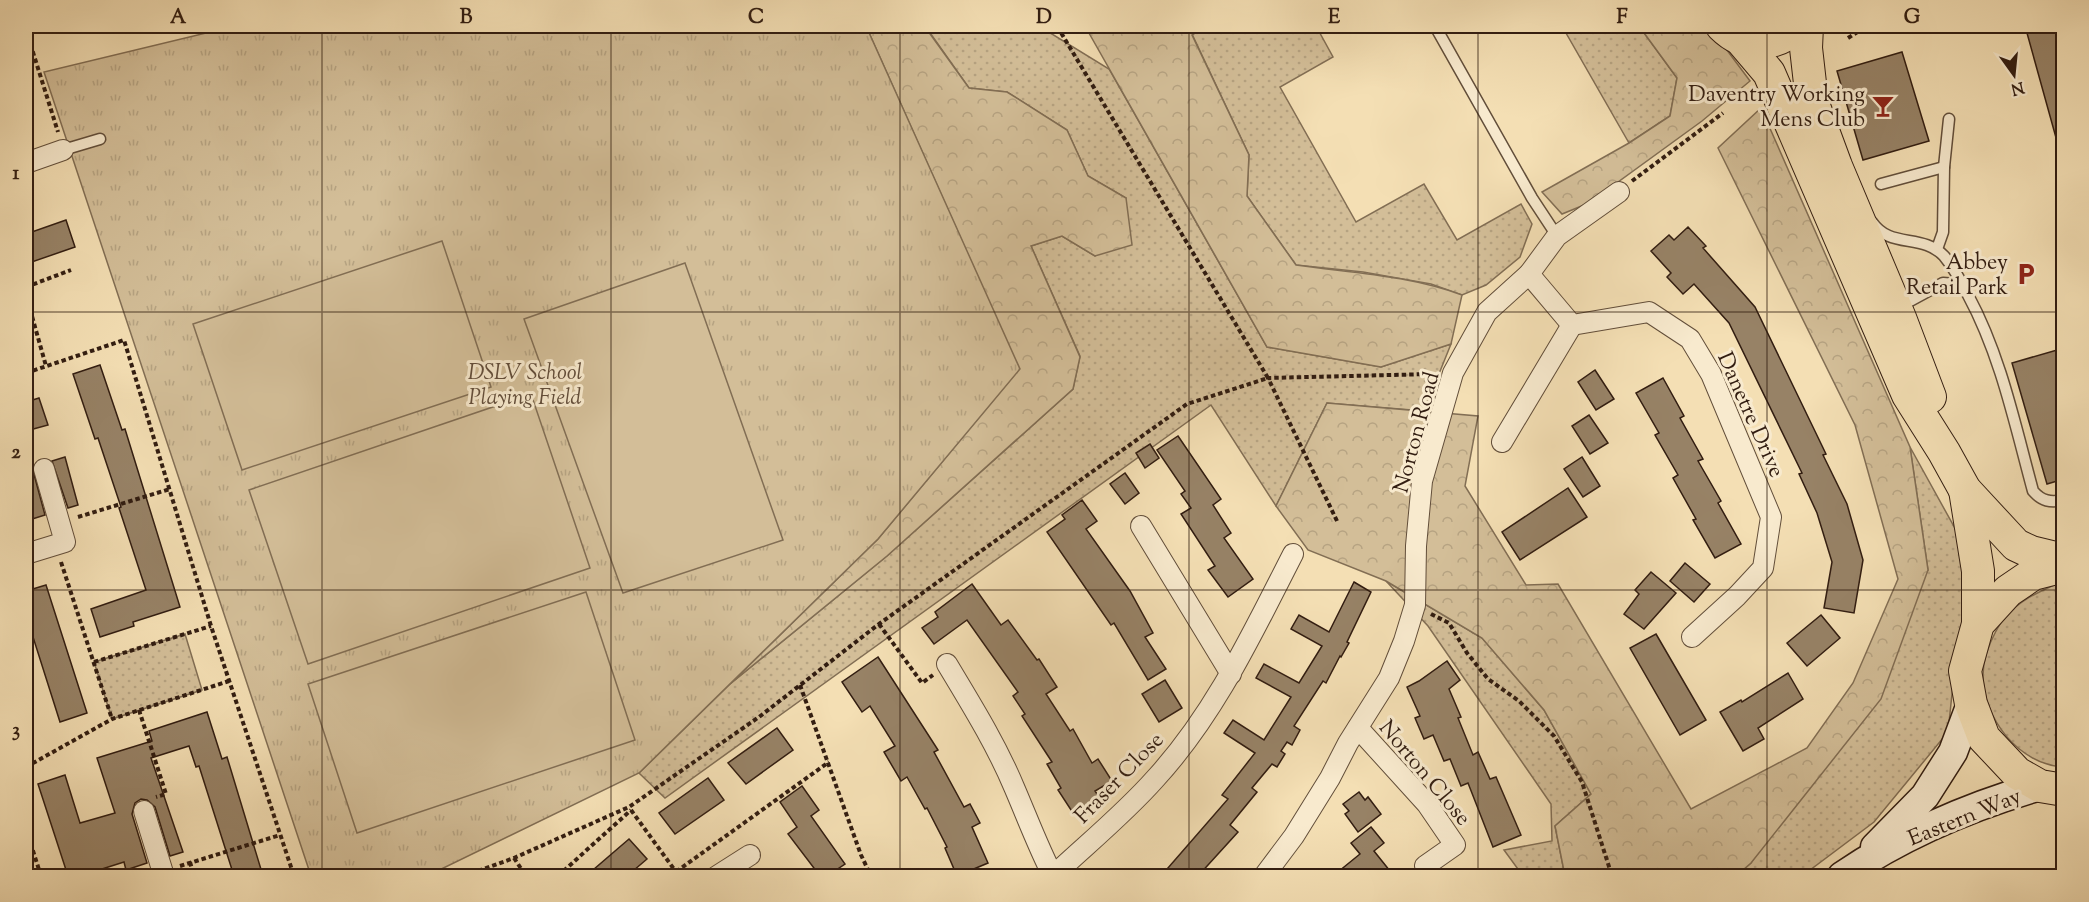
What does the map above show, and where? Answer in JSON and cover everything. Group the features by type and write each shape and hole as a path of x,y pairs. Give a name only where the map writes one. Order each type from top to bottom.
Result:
{"main road":[{"path":"1731,33 1757,43 1775,41 1798,26"},
{"path":"1807,26 1806,48 1812,102 1836,166 1928,387 1944,452"},
{"path":"1731,33 1769,73 1908,395 1965,490 2016,545 2031,552 2064,560"},
{"path":"1965,490 1978,571 1978,624 1965,671 1971,704 1984,738 2018,773 2052,788"},
{"path":"1978,624 2008,591 2033,574 2064,566"},
{"name":"Eastern Way","path":"1850,871 1925,796 1953,752 1971,704"},
{"name":"Eastern Way","path":"1850,871 1899,843 1992,800 2052,788"}],"street":[{"path":"26,163 63,150"},
{"name":"Norton Road","path":"1264,876 1294,836 1330,778 1348,743 1389,678 1404,641 1415,605 1416,546 1422,481 1453,374 1487,312 1529,274 1557,236 1619,192"},
{"path":"1502,442 1572,325 1529,274"},
{"name":"Danetre Drive","path":"1572,325 1648,312 1690,339 1711,374 1771,517 1763,568 1737,596 1692,637"},
{"path":"26,554 65,542 44,469"},
{"path":"1141,526 1231,674"},
{"name":"Fraser Close","path":"947,664 986,731 1014,786 1038,847 1053,876 1156,779 1192,732 1231,674 1293,554"},
{"name":"Norton Close","path":"1358,728 1427,804 1455,845 1425,866"},
{"path":"144,811 163,874"},
{"path":"717,876 750,855"}],"lane":[{"path":"1435,26 1532,198 1557,236"},
{"path":"1937,249 1943,232 1944,167 1949,119"},
{"path":"63,150 100,139"},
{"path":"1836,166 1875,226 1884,235 1919,242 1937,249 1953,267 1992,344 2033,491 2041,500 2055,502 2064,500"},
{"path":"1881,184 1944,167"},
{"path":"1900,318 1908,302 1943,283 1956,284 1967,293"}],"path":[{"path":"1057,26 1268,378 1337,521"},
{"path":"1848,38 1867,26"},
{"path":"26,30 63,150"},
{"path":"1619,192 1723,113"},
{"path":"26,288 71,270"},
{"path":"26,295 46,366"},
{"path":"26,373 124,340 211,626 294,876"},
{"path":"558,876 630,809 759,717 879,624 1187,404 1268,378 1453,374"},
{"path":"60,522 170,489"},
{"path":"55,544 112,718"},
{"path":"1415,605 1449,623 1467,653 1488,679 1520,701 1554,736 1582,782 1612,876"},
{"path":"879,624 922,683 947,664"},
{"path":"94,662 211,626"},
{"path":"26,767 112,718 229,681"},
{"path":"800,685 861,855 871,876"},
{"path":"139,710 166,794 142,802 144,811"},
{"path":"670,876 829,762"},
{"path":"464,876 514,858 630,809"},
{"path":"630,809 679,876"},
{"path":"26,829 41,876"},
{"path":"163,874 190,862 280,836"},
{"path":"514,858 525,876"},
{"path":"190,862 194,876"}],"green space":[{"name":"DSLV School Playing Field","path":"235,26 866,26 1020,369 878,539 639,773 427,876 311,876 44,72"},
{"path":"866,26 929,26 928,31 969,88 1007,92 1067,130 1088,176 1126,198 1132,245 1095,256 1062,236 1031,246 1080,357 1073,389 887,556 730,684 878,539 1019,369"},
{"path":"929,26 1002,26 1010,28 1039,26 1109,69 1267,347 1381,367 1451,344 1424,411 1327,403 1276,506 1211,405 665,798 639,773 730,684 887,556 1073,389 1080,356 1031,246 1062,236 1095,256 1126,198 1088,176 1067,130 1007,92 969,88 928,30"},
{"path":"1085,26 1206,26 1192,35 1249,155 1247,196 1296,265 1401,279 1462,295 1451,344 1381,367 1267,347"},
{"path":"1206,26 1316,26 1333,57 1280,87 1356,222 1424,184 1457,240 1521,204 1532,224 1520,257 1486,285 1462,295 1431,284 1363,272 1296,265 1247,196 1249,155 1192,34"},
{"path":"1562,26 1639,26 1677,78 1670,116 1629,143"},
{"path":"1639,26 1709,26 1750,81 1702,121 1589,203 1562,214 1542,192 1629,143 1670,116 1677,78"},
{"path":"1761,108 1910,447 1928,570 1881,699 1751,863 1736,876 1565,876 1555,826 1591,794 1544,710 1482,638 1386,581 1308,550 1276,506 1327,403 1478,416 1465,486 1526,585 1558,584 1691,809 1807,748 1853,683 1898,579 1855,425 1718,148"},
{"path":"442,241 491,387 242,470 193,324"},
{"path":"685,263 783,540 623,593 524,319"},
{"path":"531,394 590,568 308,664 249,490"},
{"path":"1910,447 1962,541 1963,620 1948,732 1874,822 1802,876 1736,876 1751,863 1928,570"},
{"path":"1386,581 1482,638 1544,710 1591,794 1555,826 1565,876 1523,876 1504,850 1552,841 1551,804 1428,626"},
{"path":"2056,584 2063,584 2063,767 2032,758 2006,736 1989,708 1983,675 1989,647 1996,631 2011,610"},
{"path":"586,592 635,740 357,833 308,684"},
{"path":"185,634 202,690 112,719 94,662"}],"building":[{"path":"2054,26 2064,26 2064,144 2058,145 2027,33"},
{"name":"Daventry Working Mens Club","path":"1902,52 1929,141 1863,160 1837,71"},
{"path":"66,220 75,247 26,264 26,234"},
{"path":"1688,227 1706,246 1703,248 1755,307 1826,454 1823,455 1847,504 1863,560 1854,613 1824,608 1832,562 1817,513 1799,474 1802,473 1729,323 1694,284 1683,294 1667,277 1671,273 1651,251 1669,235 1674,240"},
{"path":"2064,348 2064,479 2047,484 2012,363"},
{"path":"100,365 122,430 125,429 180,607 133,622 134,626 100,637 91,609 146,590 98,438 95,439 73,374"},
{"path":"1595,370 1614,399 1596,410 1578,382"},
{"path":"1663,378 1684,416 1680,418 1703,459 1698,461 1721,501 1718,503 1741,544 1715,558 1693,520 1696,519 1673,478 1678,475 1655,435 1659,433 1636,393"},
{"path":"39,398 48,425 26,431 26,402"},
{"path":"1589,415 1608,443 1590,454 1572,426"},
{"path":"1178,436 1221,499 1213,505 1231,533 1224,538 1253,579 1228,597 1208,570 1215,566 1181,514 1191,508 1181,494 1185,491 1157,450"},
{"path":"1150,444 1159,458 1145,468 1136,453"},
{"path":"65,457 78,505 68,508 52,461"},
{"path":"1582,457 1600,486 1583,497 1564,469"},
{"path":"32,467 45,515 26,521 26,470"},
{"path":"1125,473 1139,493 1125,504 1110,484"},
{"path":"1568,488 1587,517 1520,560 1502,532"},
{"path":"1082,500 1097,521 1086,529 1130,591 1153,633 1145,637 1166,669 1148,680 1114,623 1111,625 1047,532 1065,519 1062,515"},
{"path":"1685,563 1710,584 1694,602 1670,581"},
{"path":"1651,572 1676,593 1644,629 1624,614 1639,594 1635,590"},
{"path":"1354,582 1371,592 1347,642 1349,643 1326,683 1323,681 1294,726 1300,730 1292,745 1287,742 1281,751 1285,754 1277,767 1272,764 1252,788 1257,792 1230,825 1238,832 1198,876 1161,876 1228,799 1222,795 1255,753 1224,733 1233,720 1264,740 1291,697 1256,678 1264,664 1299,683 1322,646 1291,629 1299,615 1329,632"},
{"path":"972,584 1001,625 1008,620 1037,660 1039,659 1057,687 1046,694 1070,731 1073,729 1092,763 1098,759 1112,781 1095,791 1099,797 1073,813 1058,790 1061,788 1047,764 1052,762 1022,716 1025,714 1013,696 1018,692 967,620 934,644 922,628 938,617 935,612"},
{"path":"46,585 87,713 60,722 26,615 26,591"},
{"path":"1821,615 1840,638 1807,666 1787,643"},
{"path":"1656,634 1706,720 1680,735 1630,648"},
{"path":"878,657 938,750 934,752 964,807 970,804 980,823 972,827 988,863 957,876 945,848 947,847 927,808 925,809 907,777 901,781 884,752 895,746 870,706 862,712 842,682"},
{"path":"1447,661 1460,680 1449,689 1473,755 1478,752 1490,779 1496,777 1521,835 1493,847 1468,783 1461,786 1450,759 1444,761 1433,735 1424,739 1415,718 1420,716 1407,687"},
{"path":"1788,673 1803,699 1758,728 1764,739 1743,751 1720,712 1741,700 1742,702"},
{"path":"1165,680 1182,708 1159,722 1142,694"},
{"path":"207,712 222,759 227,757 263,876 234,876 199,766 196,767 189,746 151,758 183,852 170,856 155,807 147,800 141,799 135,803 132,814 147,863 126,870 124,862 80,876 68,876 38,784 65,775 80,823 115,813 97,758 152,741 149,731"},
{"path":"777,728 793,750 746,784 728,763"},
{"path":"708,778 724,800 675,834 659,813"},
{"path":"802,786 819,810 811,816 845,864 827,876 820,876 788,834 797,827 780,802"},
{"path":"1359,792 1365,800 1368,797 1381,814 1358,832 1345,814 1349,811 1343,804"},
{"path":"1371,827 1384,843 1374,851 1394,876 1333,876 1360,854 1351,843"},
{"path":"629,839 647,859 627,876 586,876"}],"place":[{"name":"Daventry Working Mens Club","path":"1883,106"},
{"name":"Abbey Retail Park","path":"2026,274"}]}
